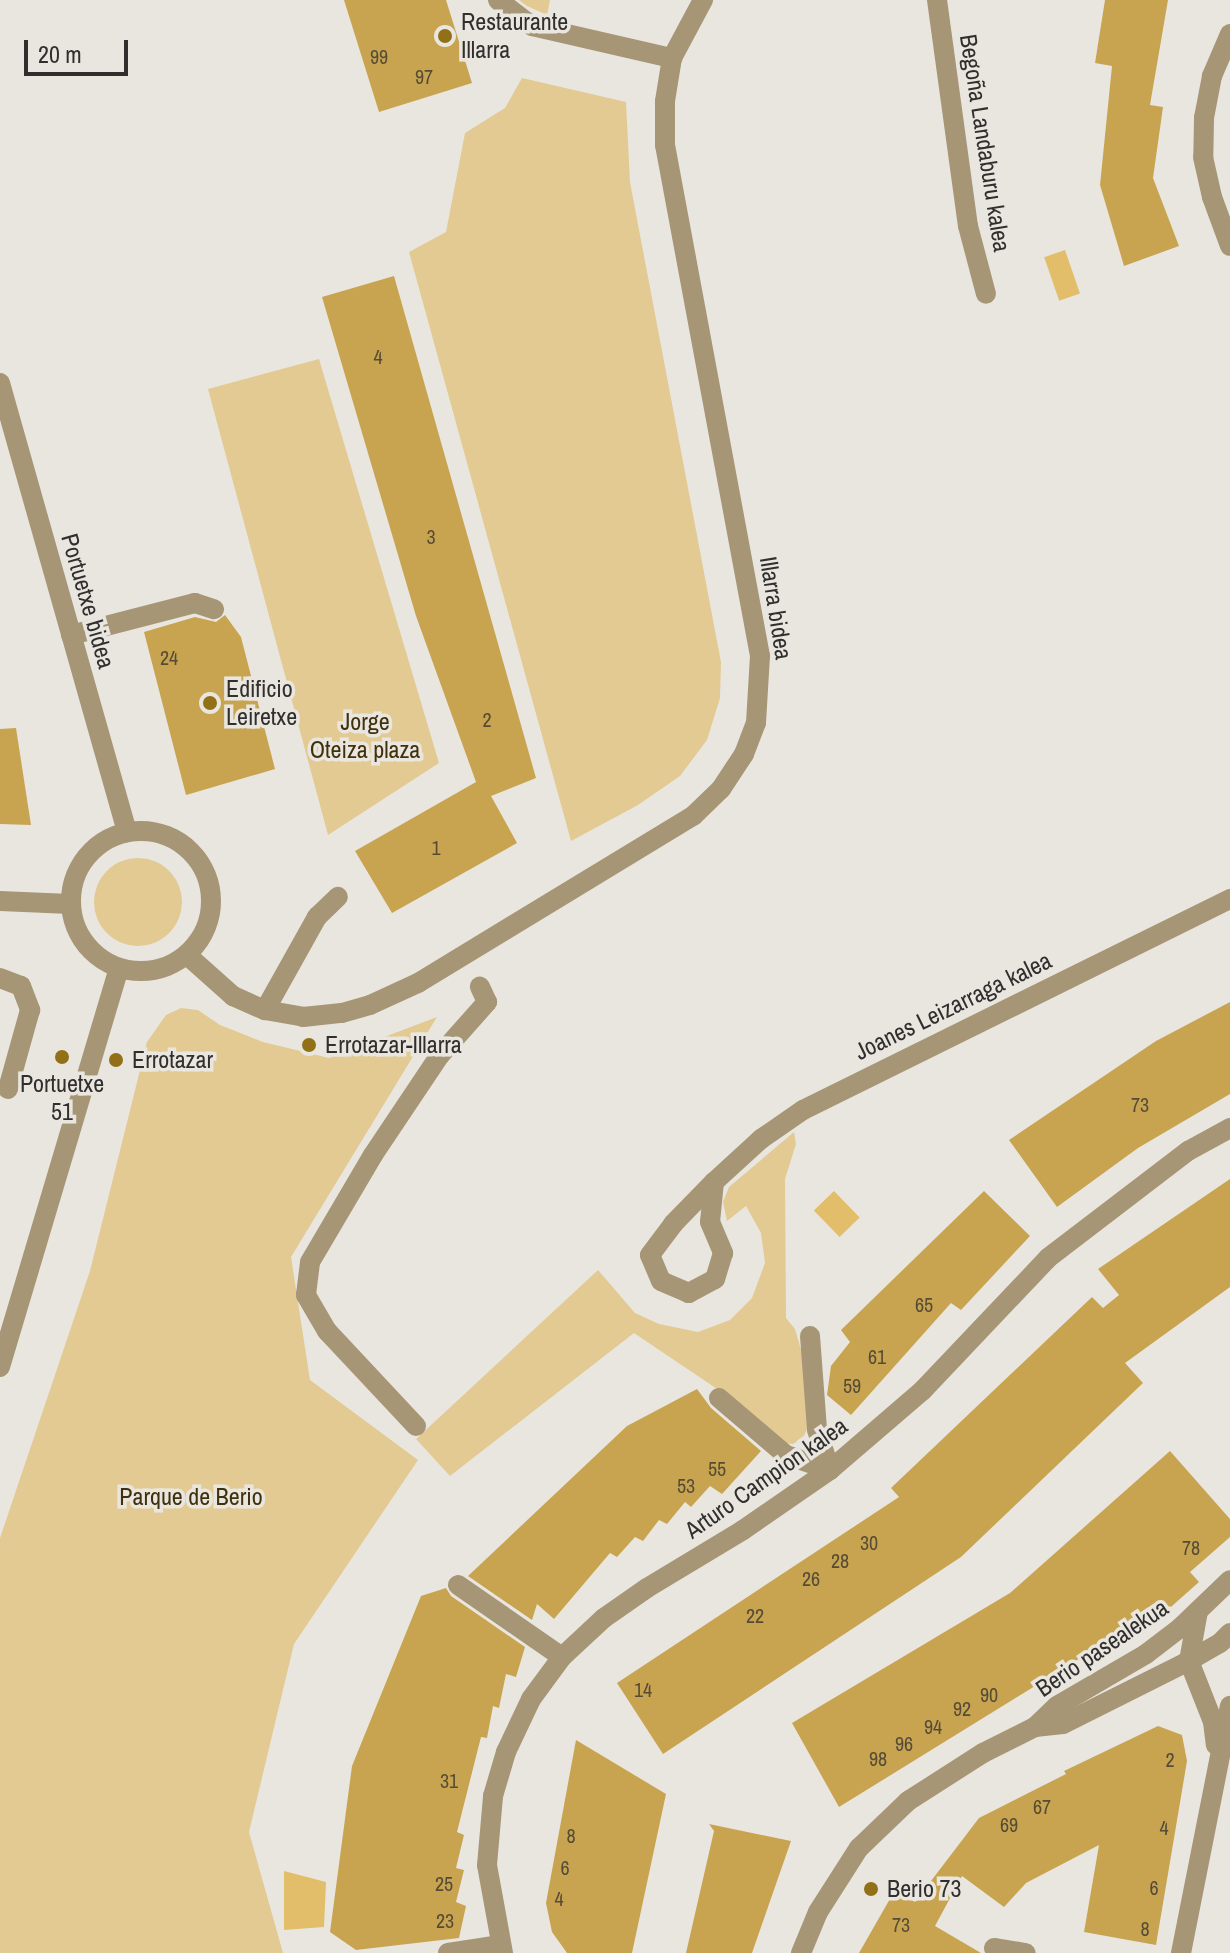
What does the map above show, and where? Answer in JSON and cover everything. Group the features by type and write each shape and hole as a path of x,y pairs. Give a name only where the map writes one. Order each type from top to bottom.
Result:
{"street":[{"path":"498,0 532,26 672,58"},
{"name":"Illarra bidea","path":"187,955 233,996 265,1010 303,1017 342,1013 370,1005 418,983 693,816 721,789 744,754 756,723 760,656 665,145 665,101 672,58 703,0"},
{"name":"Begoña Landaburu kalea","path":"937,0 968,226 986,294"},
{"path":"1230,34 1212,76 1204,118 1203,157 1212,197 1230,246"},
{"name":"Portuetxe bidea","path":"0,383 127,832"},
{"path":"71,635 195,603 214,609"},
{"path":"150,831 173,838 191,851 205,870 211,892 210,915 202,937 187,955 166,968 143,973 119,969 99,959 84,944 74,925 70,904 80,865 109,838 127,832 150,831"},
{"path":"265,1010 317,917 338,897"},
{"name":"Joanes Leizarraga kalea","path":"714,1182 710,1222 723,1253 715,1279 689,1293 661,1281 650,1255 673,1224 714,1182 761,1139 803,1110 1230,899"},
{"path":"0,901 70,904"},
{"path":"0,1367 119,969"},
{"path":"0,978 21,986 30,1010 8,1089"},
{"path":"416,1426 327,1331 306,1295 310,1262 373,1155 440,1055 487,1002 480,987"},
{"name":"Arturo Campion kalea","path":"501,1949 487,1865 493,1796 506,1752 531,1699 562,1657 604,1618 743,1530 830,1470 922,1391 1048,1258 1188,1151 1230,1128"},
{"path":"810,1336 817,1430 830,1470"},
{"path":"719,1398 786,1455 830,1470"},
{"name":"Berio pasealekua","path":"801,1953 818,1912 859,1848 908,1801 983,1753 1035,1727 1057,1706 1146,1654 1230,1580"},
{"path":"458,1585 562,1657"},
{"name":"Berio pasealekua","path":"1189,1661 1198,1611"},
{"name":"Berio pasealekua","path":"1035,1727 1063,1724 1189,1661 1220,1643 1230,1633"},
{"path":"1189,1661 1213,1722 1218,1757"},
{"path":"1181,1953 1230,1706"},
{"path":"994,1948 1026,1953"},
{"path":"448,1953 501,1949"}],"green space":[{"path":"519,0 550,0 547,15 527,6"},
{"path":"522,78 626,102 630,182 721,662 720,698 707,740 680,776 638,805 571,841 409,252 446,232 465,133 505,108"},
{"name":"Jorge Oteiza plaza","path":"319,359 439,763 328,835 208,389"},
{"path":"138,858 155,862 169,871 178,885 182,902 178,919 169,933 155,942 138,946 121,942 107,933 98,919 94,902 98,885 107,871 121,862"},
{"name":"Parque de Berio","path":"181,1008 198,1010 220,1025 263,1042 329,1058 437,1017 291,1257 310,1380 418,1460 294,1644 249,1832 283,1953 0,1953 0,1538 90,1271 147,1042 166,1015"},
{"path":"794,1132 796,1144 785,1179 786,1318 795,1329 807,1370 807,1429 803,1438 793,1444 782,1443 732,1399 634,1333 450,1476 416,1439 598,1270 635,1313 659,1324 698,1332 730,1320 752,1298 765,1263 761,1233 746,1206 727,1221 723,1202 729,1187"}],"shaded area":[{"path":"1065,250 1080,293 1059,301 1044,257"},
{"path":"834,1191 860,1218 840,1237 814,1210"},
{"path":"284,1871 326,1882 324,1927 284,1930"}],"building":[{"path":"344,0 446,0 472,83 379,112"},
{"path":"1105,0 1168,0 1150,105 1163,107 1153,178 1179,246 1124,266 1100,185 1112,66 1095,63"},
{"path":"394,276 536,778 491,796 517,843 392,913 355,851 476,782 416,616 322,297"},
{"name":"Edificio Leiretxe","path":"225,615 241,637 275,769 186,795 144,632 195,617 216,622"},
{"path":"16,728 31,825 0,824 0,729"},
{"path":"1230,1002 1230,1094 1138,1148 1057,1207 1009,1140 1156,1041"},
{"path":"1230,1179 1230,1287 1125,1363 1143,1383 961,1557 663,1754 617,1683 899,1497 891,1488 1092,1297 1103,1308 1119,1295 1098,1269"},
{"path":"984,1191 1030,1236 961,1310 951,1303 851,1415 827,1395 831,1366 850,1342 841,1330"},
{"path":"697,1389 711,1408 761,1451 722,1494 710,1486 691,1507 685,1502 667,1524 659,1520 643,1541 635,1537 617,1557 610,1553 554,1619 537,1604 532,1620 468,1576 627,1426"},
{"path":"1170,1451 1230,1519 1230,1537 1190,1572 1199,1582 1145,1630 1135,1619 1086,1662 1082,1657 839,1807 792,1723 1010,1593"},
{"path":"446,1588 451,1596 525,1647 516,1677 506,1674 499,1708 493,1706 487,1738 481,1737 457,1832 464,1835 456,1868 464,1870 456,1902 466,1906 459,1938 356,1950 330,1932 352,1766 421,1596"},
{"path":"1158,1726 1182,1735 1187,1761 1156,1945 1084,1932 1099,1845 1026,1883 1004,1907 962,1876 935,1926 981,1953 859,1953 895,1890 915,1902 979,1818 1066,1774 1064,1771"},
{"path":"576,1740 666,1794 632,1953 567,1953 552,1932 546,1903"},
{"path":"709,1824 791,1841 752,1953 686,1953 714,1831"}],"place":[{"name":"Restaurante Illarra","path":"445,36"},
{"name":"Edificio Leiretxe","path":"210,703"},
{"name":"Errotazar-Illarra","path":"309,1045"},
{"name":"Portuetxe 51","path":"62,1057"},
{"name":"Errotazar","path":"116,1060"},
{"name":"Berio 73","path":"871,1889"}]}
